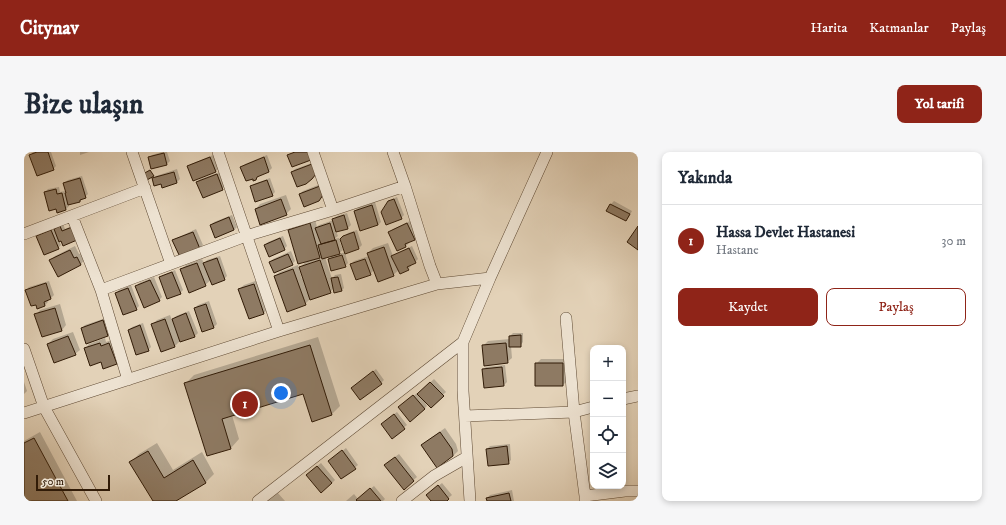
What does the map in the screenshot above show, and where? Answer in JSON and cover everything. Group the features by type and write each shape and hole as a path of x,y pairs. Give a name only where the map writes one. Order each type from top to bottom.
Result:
{"street":[{"path":"132,152 171,264"},
{"path":"218,152 279,331"},
{"path":"314,152 333,210"},
{"path":"393,152 437,284"},
{"path":"470,501 463,392 463,342 547,152"},
{"path":"101,290 246,236 333,210 405,186"},
{"path":"24,234 145,188"},
{"path":"72,216 101,290 128,380"},
{"path":"24,413 279,331 437,284 490,278"},
{"path":"566,318 574,412 585,498 625,491 638,491"},
{"path":"258,501 463,342"},
{"path":"24,349 44,406 96,501"},
{"path":"626,398 638,396"},
{"path":"465,416 574,412 590,408"},
{"path":"402,501 434,476 467,457"}],"building":[{"path":"37,152 48,152 54,170 37,176 29,155"},
{"path":"295,152 308,152 311,160 292,167 287,155"},
{"path":"164,153 167,165 151,169 148,157"},
{"path":"210,157 216,172 193,181 187,166"},
{"path":"264,157 269,172 257,177 256,180 253,181 253,179 246,181 240,167"},
{"path":"312,164 316,174 306,184 297,187 291,172"},
{"path":"150,170 154,176 147,180 143,174"},
{"path":"174,172 177,183 162,188 161,184 154,186 152,178"},
{"path":"217,174 223,190 203,198 196,182"},
{"path":"80,178 86,198 80,200 80,202 68,205 63,183"},
{"path":"267,180 273,196 255,202 250,186"},
{"path":"320,186 323,195 319,201 304,207 299,194"},
{"path":"56,189 57,194 62,193 66,210 57,213 56,209 49,211 44,192"},
{"path":"281,199 287,215 260,225 255,209"},
{"path":"394,199 402,219 386,225 381,212 388,201"},
{"path":"610,204 630,214 626,221 606,211"},
{"path":"372,205 378,225 360,231 354,211"},
{"path":"344,215 348,229 336,232 332,219"},
{"path":"229,217 234,230 215,238 210,225"},
{"path":"310,223 320,258 298,264 288,230"},
{"path":"330,223 335,240 321,244 315,228"},
{"path":"407,223 415,240 405,244 406,247 397,251 388,232"},
{"path":"60,226 62,231 72,227 77,240 63,246 61,241 59,242 54,229"},
{"path":"638,226 638,250 627,242"},
{"path":"51,230 59,249 44,255 36,236"},
{"path":"193,232 200,249 180,257 172,240"},
{"path":"354,232 359,249 345,254 340,239 343,236"},
{"path":"280,238 285,250 269,257 264,245"},
{"path":"336,240 340,254 322,259 318,245"},
{"path":"384,247 394,276 378,282 367,253"},
{"path":"409,248 416,263 407,267 409,270 400,274 391,256"},
{"path":"70,250 74,258 77,257 81,265 58,277 49,260"},
{"path":"288,254 293,265 274,273 269,262"},
{"path":"342,255 346,267 331,271 328,259"},
{"path":"217,258 225,280 212,285 203,263"},
{"path":"365,259 371,275 356,280 350,264"},
{"path":"320,260 331,293 310,300 299,267"},
{"path":"197,263 206,286 189,293 180,269"},
{"path":"293,269 306,305 287,312 274,276"},
{"path":"172,272 181,294 167,299 159,277"},
{"path":"338,277 342,291 334,293 331,278"},
{"path":"150,280 160,301 144,308 135,286"},
{"path":"46,283 51,299 44,302 45,306 37,309 36,305 31,306 25,290"},
{"path":"254,284 264,314 249,319 238,289"},
{"path":"128,288 137,310 123,315 115,293"},
{"path":"206,304 214,328 202,332 194,308"},
{"path":"55,308 62,331 42,337 34,314"},
{"path":"186,313 195,337 180,342 172,319"},
{"path":"165,319 175,347 161,352 151,324"},
{"path":"103,320 108,336 86,344 81,328"},
{"path":"140,325 149,351 136,355 128,330"},
{"path":"521,335 521,347 509,347 509,336"},
{"path":"68,336 76,355 54,363 47,344"},
{"path":"100,343 101,346 109,343 117,364 103,369 101,362 90,366 84,348"},
{"path":"506,343 508,363 484,366 482,345"},
{"path":"310,345 332,415 312,422 303,394 222,419 231,449 207,456 184,383"},
{"path":"535,363 563,363 563,386 535,386"},
{"path":"502,367 504,386 484,388 482,369"},
{"path":"373,371 382,384 360,400 351,388"},
{"path":"430,382 444,396 431,408 417,394"},
{"path":"413,395 425,409 410,422 398,407"},
{"path":"394,414 405,429 392,439 381,424"},
{"path":"440,432 452,449 453,456 437,468 421,445"},
{"path":"34,438 68,501 24,501 24,443"},
{"path":"507,446 509,464 488,466 486,449"},
{"path":"342,450 356,469 341,479 328,461"},
{"path":"148,451 164,478 193,460 206,483 176,501 153,501 129,462"},
{"path":"395,457 414,481 404,490 384,465"},
{"path":"317,466 332,483 321,493 306,475"},
{"path":"438,485 449,499 447,501 431,501 426,495"},
{"path":"370,488 381,501 356,500"},
{"path":"509,493 511,501 487,501 486,498"}],"place":[{"name":"Hassa Devlet Hastanesi","path":"245,404"}]}
